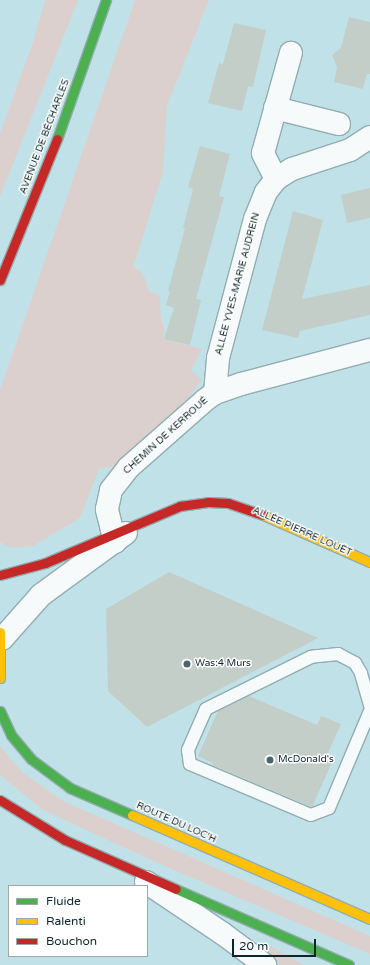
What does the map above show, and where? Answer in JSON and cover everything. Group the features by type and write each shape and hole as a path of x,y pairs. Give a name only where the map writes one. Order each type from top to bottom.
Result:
{"main road":[{"name":"AVENUE DE BÉCHARLES","path":"0,280 59,133 106,0"},
{"name":"ALLÉE PIERRE LOUËT","path":"141,521 195,504 228,503 273,518 370,562"},
{"name":"ALLÉE PIERRE LOUËT","path":"0,575 45,563 113,538"},
{"path":"0,678 1,636"},
{"name":"ROUTE DU LOC'H","path":"0,711 11,735 31,759 70,788 370,919"},
{"path":"0,800 43,828 349,965"}],"street":[{"path":"276,179 269,170 263,153 292,53"},
{"path":"275,108 339,124"},
{"name":"ALLÉE YVES-MARIE AUDREIN","path":"215,393 218,358 255,219 266,192 276,179 292,169 350,150 370,137"},
{"name":"CHEMIN DE KERROUÉ","path":"113,538 107,499 119,479 128,468 215,393 370,350"},
{"name":"ALLÉE PIERRE LOUËT","path":"1,636 42,595 113,538 141,521"},
{"path":"106,857 222,933 265,965"}],"lane":[{"path":"370,705 361,673 355,663 338,654 311,657 206,709 188,750 190,764 311,815 329,808 370,711"}],"shaded area":[{"path":"45,0 78,0 0,197 0,134 34,39"},
{"path":"135,0 209,0 167,106 163,172 133,268 140,270 145,278 149,291 160,296 161,321 165,329 163,339 202,349 191,370 202,380 176,413 119,465 99,469 80,518 33,546 12,548 0,542 0,390"},
{"path":"0,746 22,772 63,801 370,936 370,954 160,864 43,810 0,775"},
{"path":"257,943 276,949 304,965 280,965"}],"building":[{"path":"349,17 370,22 370,74 367,74 363,89 334,82 337,67 332,55 341,48"},
{"path":"234,23 266,30 253,87 248,86 242,111 208,103 219,63 223,64"},
{"path":"200,146 230,154 219,196 224,197 196,299 201,300 190,345 164,339 174,308 166,305 170,291 168,291 185,228 183,228 193,189 188,187"},
{"path":"370,188 370,218 347,223 341,195"},
{"path":"293,211 323,220 302,299 370,285 370,315 300,331 298,338 262,330"},
{"name":"Was:4 Murs","path":"169,572 318,638 147,727 108,691 106,609"},
{"name":"McDonald's","path":"249,696 317,725 321,716 341,724 327,755 334,758 312,807 212,765 213,763 198,756 218,711"}],"traffic: fast":[{"path":"57,139 106,0"},
{"path":"0,711 11,735 31,759 70,788 132,815"},
{"path":"176,889 349,965"}],"traffic: slow":[{"path":"263,515 370,562"},
{"path":"0,632 0,678"},
{"path":"132,815 370,919"}],"traffic: jam":[{"path":"0,280 57,139"},
{"path":"0,575 45,563 180,506 208,502 228,503 263,515"},
{"path":"0,800 65,840 176,889"}],"place":[{"name":"Was:4 Murs","path":"187,664"},
{"name":"McDonald's","path":"270,760"}]}
